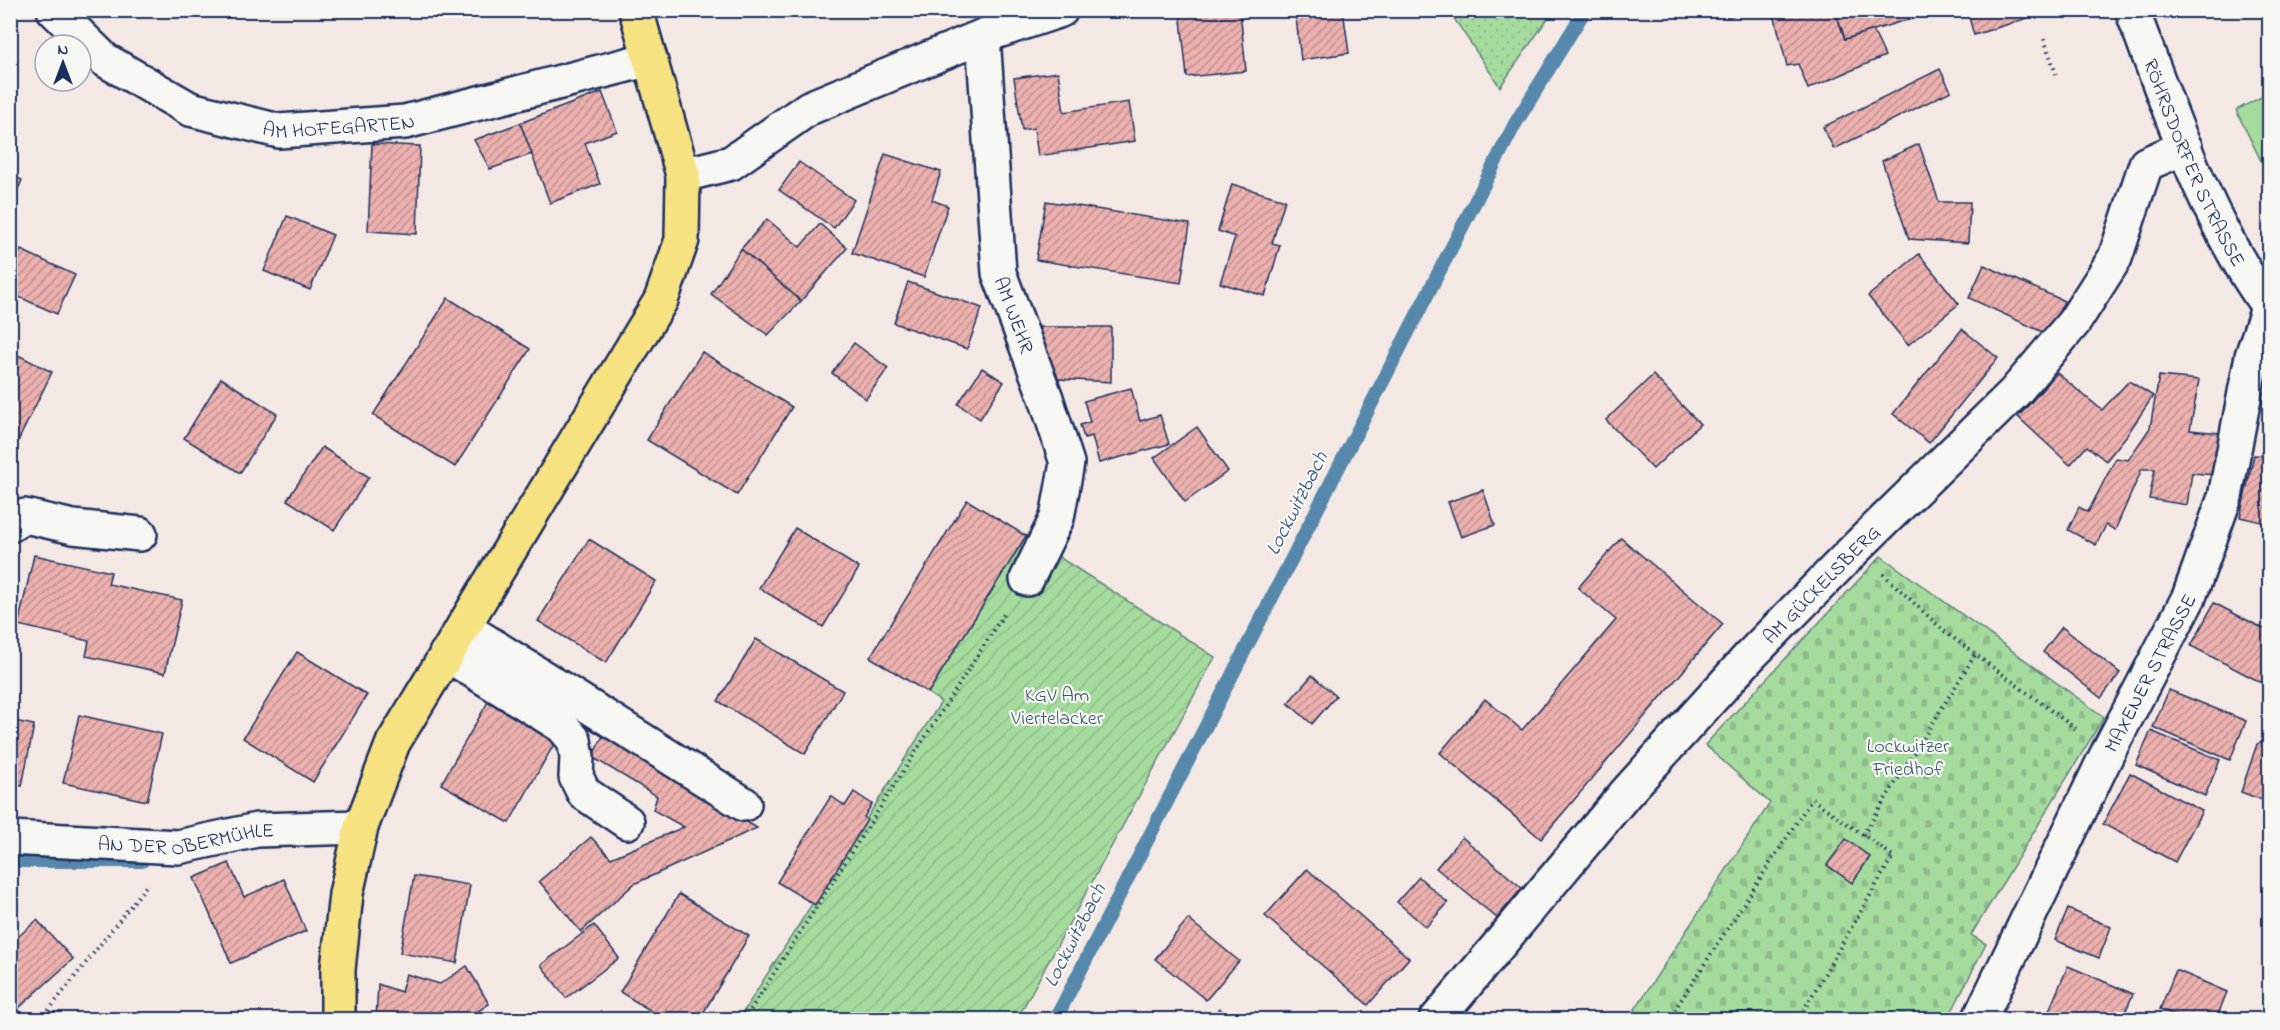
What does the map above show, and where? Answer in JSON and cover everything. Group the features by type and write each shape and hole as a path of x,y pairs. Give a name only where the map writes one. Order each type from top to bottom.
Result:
{"main road":[{"path":"338,1020 338,969 346,894 361,827 393,743 661,300 682,240 683,175 636,10"}],"street":[{"name":"AM HOFEGARTEN","path":"54,10 105,60 190,109 279,131 405,122 650,58"},
{"path":"683,175 731,163 809,108 983,36 1061,10"},
{"name":"RÖHRSDORFER STRASSE","path":"2132,10 2217,225 2269,308"},
{"name":"AM WEHR","path":"983,36 999,273 1046,398 1067,463 1057,518 1027,579"},
{"name":"AM GÜCKELSBERG","path":"1436,1020 1626,793 1749,657 2015,392 2074,322 2115,258 2146,164 2185,147"},
{"name":"MAXENER STRASSE","path":"1979,1020 2108,752 2189,597 2226,497 2252,356 2269,308"},
{"path":"10,525 25,516 73,527 140,534"},
{"path":"463,627 744,804"},
{"path":"446,654 562,726 574,740 577,758 576,777 584,793 627,822"},
{"name":"AN DER OBERMÜHLE","path":"10,838 178,847 257,830 361,827"}],"path":[{"path":"2044,39 2056,74"},
{"path":"1856,548 1944,631 2108,752"},
{"path":"744,1020 1027,579"},
{"path":"1863,835 1975,655"},
{"path":"1668,1020 1812,798 1893,856 1798,1020"},
{"path":"41,1020 178,847"}],"green space":[{"path":"1449,11 1553,11 1500,87"},
{"path":"2269,93 2269,177 2236,110"},
{"name":"KGV Am Viertelacker","path":"1026,536 1215,657 1017,1019 738,1020 941,702 928,693"},
{"name":"Lockwitzer Friedhof","path":"1881,556 2104,717 1971,935 1986,944 1948,1019 1628,1020 1770,803 1705,745"}],"building":[{"path":"1180,10 1240,10 1246,71 1187,77"},
{"path":"1295,10 1343,10 1349,53 1301,60"},
{"path":"1726,10 1753,10 1727,17"},
{"path":"1773,10 1835,10 1845,39 1873,30 1885,56 1808,89 1798,64 1787,66"},
{"path":"1835,10 1938,10 1845,39"},
{"path":"1967,10 2033,10 2034,16 1974,35"},
{"path":"1940,69 1951,91 1834,149 1823,127"},
{"path":"1058,72 1064,112 1129,102 1135,141 1038,156 1034,128 1022,130 1014,78"},
{"path":"602,92 617,131 585,143 600,184 550,203 520,123"},
{"path":"520,123 532,154 490,169 474,140"},
{"path":"372,144 420,146 417,234 368,231"},
{"path":"1919,144 1939,202 1970,202 1968,243 1909,239 1882,161"},
{"path":"885,154 941,172 932,200 948,206 924,277 852,253"},
{"path":"799,162 854,200 834,228 779,190"},
{"path":"10,174 22,180 10,208"},
{"path":"1232,184 1285,200 1272,243 1280,245 1265,296 1220,283 1235,237 1218,231"},
{"path":"1046,201 1190,224 1181,283 1036,260"},
{"path":"287,216 333,235 310,290 264,271"},
{"path":"767,219 800,247 820,224 847,248 801,301 741,249"},
{"path":"741,249 801,301 768,335 711,294"},
{"path":"21,250 75,275 57,314 10,293 10,272"},
{"path":"1919,254 1959,304 1908,345 1868,296"},
{"path":"1984,265 2064,301 2049,335 1969,298"},
{"path":"908,282 982,308 967,349 894,323"},
{"path":"448,298 530,349 455,467 373,415"},
{"path":"1039,327 1111,327 1111,382 1057,379"},
{"path":"1962,329 1998,358 1929,443 1893,414"},
{"path":"854,343 888,368 866,399 832,373"},
{"path":"10,351 52,372 16,445 10,442"},
{"path":"702,352 792,407 737,495 647,440"},
{"path":"982,368 1004,382 980,419 958,404"},
{"path":"2057,373 2102,410 2129,381 2153,396 2106,461 2087,446 2070,465 2018,417"},
{"path":"1653,375 1700,424 1653,469 1606,420"},
{"path":"2159,376 2199,380 2190,430 2220,433 2215,475 2192,473 2187,505 2149,499 2155,469 2142,469 2115,530 2106,525 2096,545 2068,530 2079,507 2088,512 2116,458 2128,460 2150,428"},
{"path":"221,378 277,414 240,473 184,438"},
{"path":"1131,388 1140,421 1160,415 1169,444 1099,463 1092,436 1084,438 1080,425 1090,422 1084,401"},
{"path":"1197,427 1228,471 1185,502 1154,458"},
{"path":"322,447 369,477 334,530 287,500"},
{"path":"2254,455 2270,455 2270,524 2240,517"},
{"path":"1483,490 1495,525 1461,537 1448,502"},
{"path":"967,500 1026,536 928,693 870,657"},
{"path":"795,528 859,568 823,627 759,588"},
{"path":"1621,538 1723,624 1541,839 1440,753 1485,699 1522,730 1616,620 1578,588"},
{"path":"589,539 656,581 606,663 538,621"},
{"path":"34,555 111,572 108,584 182,600 165,673 86,656 89,641 18,625"},
{"path":"2214,603 2270,632 2270,679 2266,685 2191,646"},
{"path":"2062,627 2120,673 2101,698 2043,652"},
{"path":"756,639 843,691 805,754 718,701"},
{"path":"297,652 367,695 313,782 243,738"},
{"path":"1312,675 1336,696 1312,724 1288,703"},
{"path":"2169,690 2246,721 2230,760 2153,727"},
{"path":"489,700 557,739 509,823 441,784"},
{"path":"79,715 162,734 147,801 63,783"},
{"path":"10,720 34,725 22,786 10,783"},
{"path":"2151,731 2220,760 2205,796 2136,765"},
{"path":"603,736 757,828 634,884 581,932 539,881 591,837 611,858 684,827 653,810 657,796 592,757"},
{"path":"2270,739 2270,803 2241,792 2257,744"},
{"path":"2130,773 2202,811 2175,862 2103,824"},
{"path":"854,792 872,804 864,817 867,820 815,905 777,882 831,796 845,806"},
{"path":"1462,837 1522,888 1497,918 1436,868"},
{"path":"1846,839 1870,857 1852,883 1827,865"},
{"path":"229,863 244,897 284,879 306,931 231,963 194,878"},
{"path":"1307,869 1409,958 1368,1005 1265,916"},
{"path":"414,876 470,885 457,963 400,953"},
{"path":"1419,877 1448,903 1426,927 1397,902"},
{"path":"679,894 749,936 699,1020 666,1020 620,992"},
{"path":"2068,909 2111,927 2099,958 2055,940"},
{"path":"1188,919 1239,961 1206,1000 1155,959"},
{"path":"37,920 73,959 10,1016 10,944"},
{"path":"594,925 619,958 566,998 541,965"},
{"path":"467,966 489,1004 475,1013 478,1020 376,1020 378,984 401,992 406,974 440,984"},
{"path":"2068,966 2133,994 2122,1020 2045,1020"},
{"path":"2176,970 2227,992 2219,1012 2237,1020 2186,1020 2160,1009"},
{"path":"1219,1008 1233,1020 1209,1020"}],"waterway":[{"name":"Lockwitzbach","path":"1055,1020 1515,124 1585,10"},
{"path":"10,861 142,861"}]}
